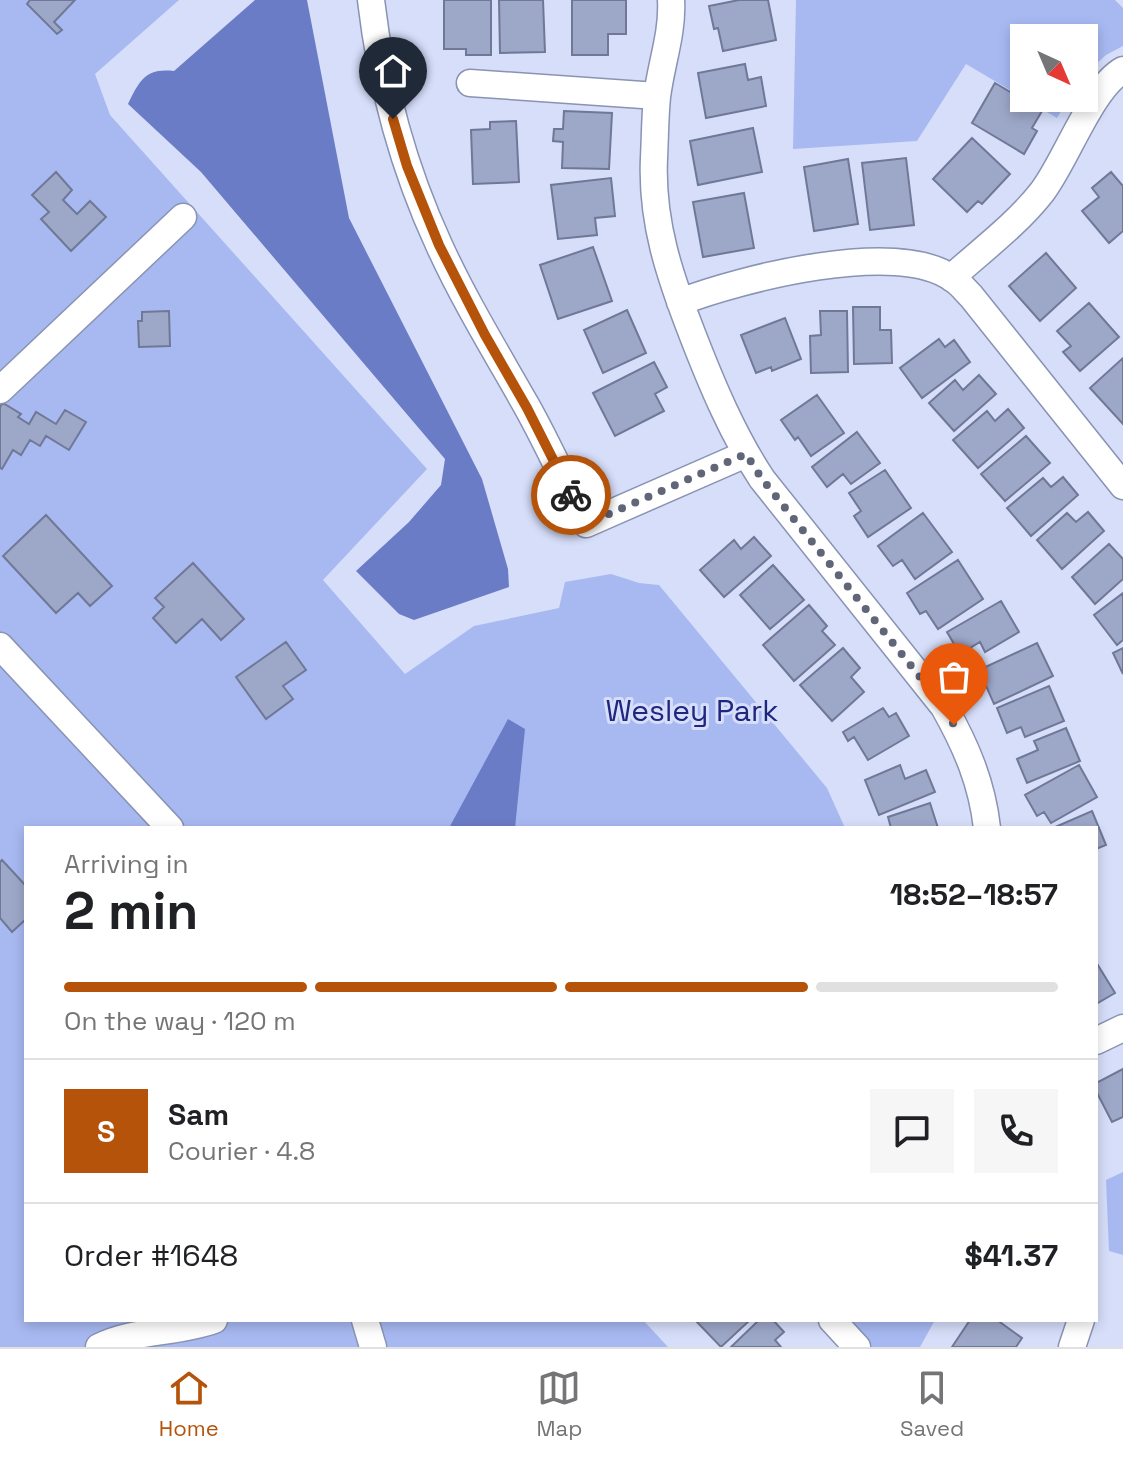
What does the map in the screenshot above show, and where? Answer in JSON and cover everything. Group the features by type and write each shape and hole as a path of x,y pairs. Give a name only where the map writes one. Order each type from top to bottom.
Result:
{"street":[{"path":"371,0 386,96 407,166 439,245 586,524 746,454"},
{"path":"671,0 672,18 657,96 654,204 663,254 680,302 707,372 746,454 762,479 944,707 964,743 977,778 987,826"},
{"path":"952,277 1019,218 1041,193 1100,92 1123,70"},
{"path":"470,83 657,96"},
{"path":"0,390 183,217"},
{"path":"680,302 750,278 869,261 895,261 952,277 971,296 1123,486"},
{"path":"0,646 168,826"},
{"path":"1098,1040 1123,1028"},
{"path":"99,1347 152,1331 191,1328 208,1322"},
{"path":"366,1322 373,1347"},
{"path":"834,1322 857,1347"},
{"path":"1072,1347 1080,1322"}],"green space":[{"name":"Wesley Park","path":"0,0 179,0 95,74 110,115 427,469 323,580 405,674 474,626 559,608 565,582 611,574 639,583 659,585 827,788 844,826 24,826 24,1322 645,1322 668,1347 0,1347"},
{"path":"796,0 1115,0 1123,8 1123,46 1098,62 1098,24 1010,24 1010,90 966,64 917,141 793,149"},
{"path":"1047,112 1061,112 1057,118"},
{"path":"1123,1172 1123,1255 1109,1251 1106,1180"},
{"path":"846,1322 934,1322 920,1347 869,1347"}],"shaded area":[{"path":"255,0 307,0 349,218 482,479 508,569 509,587 414,620 399,614 356,571 409,522 441,485 445,459 201,172 128,104 145,77 156,72 174,71"},
{"path":"508,719 525,729 515,826 450,826"}],"building":[{"path":"30,0 75,0 54,22 62,30 57,34 27,4"},
{"path":"444,0 491,0 491,55 466,55 466,49 444,49"},
{"path":"499,0 543,0 545,52 500,53"},
{"path":"572,0 626,0 626,34 608,34 608,55 572,55"},
{"path":"739,0 768,0 776,40 723,51 709,6"},
{"path":"745,64 748,80 761,77 766,106 706,118 698,73"},
{"path":"995,83 1010,92 1010,112 1041,112 1032,128 1037,131 1024,154 972,123"},
{"path":"564,111 612,113 609,169 562,168 563,142 553,141 554,129 563,129"},
{"path":"516,121 519,182 473,184 471,130 490,129 490,122"},
{"path":"753,128 762,172 698,185 690,141"},
{"path":"972,138 1010,174 982,204 978,201 967,212 933,179"},
{"path":"906,158 914,225 870,230 862,163"},
{"path":"848,159 858,224 814,231 804,167"},
{"path":"56,172 72,190 63,200 77,214 90,201 106,217 71,251 41,219 49,212 32,195"},
{"path":"1111,172 1123,186 1123,231 1109,243 1082,211 1099,197 1092,188"},
{"path":"611,178 615,216 595,218 597,235 558,239 551,185"},
{"path":"744,193 754,248 703,257 693,202"},
{"path":"593,247 612,301 558,319 540,265"},
{"path":"1046,253 1076,288 1040,321 1009,286"},
{"path":"1089,303 1119,337 1080,371 1063,352 1071,346 1057,331"},
{"path":"853,307 880,307 880,330 891,330 892,363 854,364"},
{"path":"627,310 646,353 603,373 584,330"},
{"path":"169,311 170,346 139,347 138,321 142,321 142,312"},
{"path":"820,311 847,311 848,372 811,373 810,336 821,335"},
{"path":"785,318 801,359 772,371 771,367 756,373 741,335"},
{"path":"939,339 945,347 954,340 970,362 922,398 900,368"},
{"path":"1123,358 1123,424 1090,388"},
{"path":"654,362 667,387 655,394 664,411 615,436 593,393"},
{"path":"979,375 996,394 954,431 929,403 955,380 963,390"},
{"path":"817,395 844,433 811,456 781,420"},
{"path":"3,403 21,414 18,417 29,424 36,412 56,424 65,410 86,422 69,450 46,436 40,446 30,440 21,455 13,450 2,469 0,407"},
{"path":"1008,409 1024,428 978,468 953,440 987,411 995,421"},
{"path":"857,432 880,463 851,484 843,474 827,487 812,467"},
{"path":"1026,436 1050,463 1005,501 981,474"},
{"path":"885,470 911,508 868,537 854,516 861,511 849,493"},
{"path":"1063,477 1078,495 1031,536 1007,508 1043,478 1051,487"},
{"path":"1088,512 1104,531 1062,569 1037,540 1067,513 1076,522"},
{"path":"923,513 952,552 915,579 902,560 893,566 878,546"},
{"path":"46,515 112,586 90,606 78,593 56,613 3,556"},
{"path":"754,537 771,556 724,597 700,570 734,540 741,549"},
{"path":"1109,544 1123,559 1123,579 1095,604 1072,577"},
{"path":"958,560 983,599 938,629 926,611 920,614 907,593"},
{"path":"193,563 244,619 221,640 202,619 176,643 153,618 164,607 155,598"},
{"path":"773,565 804,600 770,629 740,595"},
{"path":"1123,593 1123,640 1117,645 1094,615"},
{"path":"1001,601 1019,632 985,652 980,642 960,654 947,632"},
{"path":"809,605 827,626 822,631 835,645 794,681 763,645"},
{"path":"286,642 306,670 283,686 293,699 266,719 236,677"},
{"path":"1037,643 1053,676 994,704 979,670"},
{"path":"843,648 860,668 851,677 864,692 832,721 800,685"},
{"path":"1123,648 1123,674 1113,653"},
{"path":"1049,686 1064,721 1025,737 1021,727 1007,733 997,708"},
{"path":"883,708 889,717 896,713 909,736 868,760 854,737 848,741 843,732"},
{"path":"1066,728 1080,761 1027,783 1017,759 1038,750 1034,741"},
{"path":"900,765 905,779 926,770 935,792 879,815 865,780"},
{"path":"1079,765 1097,797 1051,823 1044,812 1037,816 1025,795"},
{"path":"930,803 937,826 890,826 888,817"},
{"path":"1092,811 1106,845 1098,848 1098,826 1058,826"},
{"path":"2,860 24,884 24,921 12,932 0,918"},
{"path":"1098,965 1115,993 1098,1003"},
{"path":"1123,1069 1123,1117 1112,1122 1098,1095 1098,1082"},
{"path":"697,1322 748,1322 721,1347"},
{"path":"757,1322 775,1322 784,1332 775,1340 781,1347 731,1347"},
{"path":"969,1322 1000,1322 1022,1338 1016,1347 952,1347"}],"way so far":[{"path":"571,495 586,524 746,454 762,479 944,707 954,725"}],"route":[{"path":"393,119 407,166 439,245 571,495"}]}
